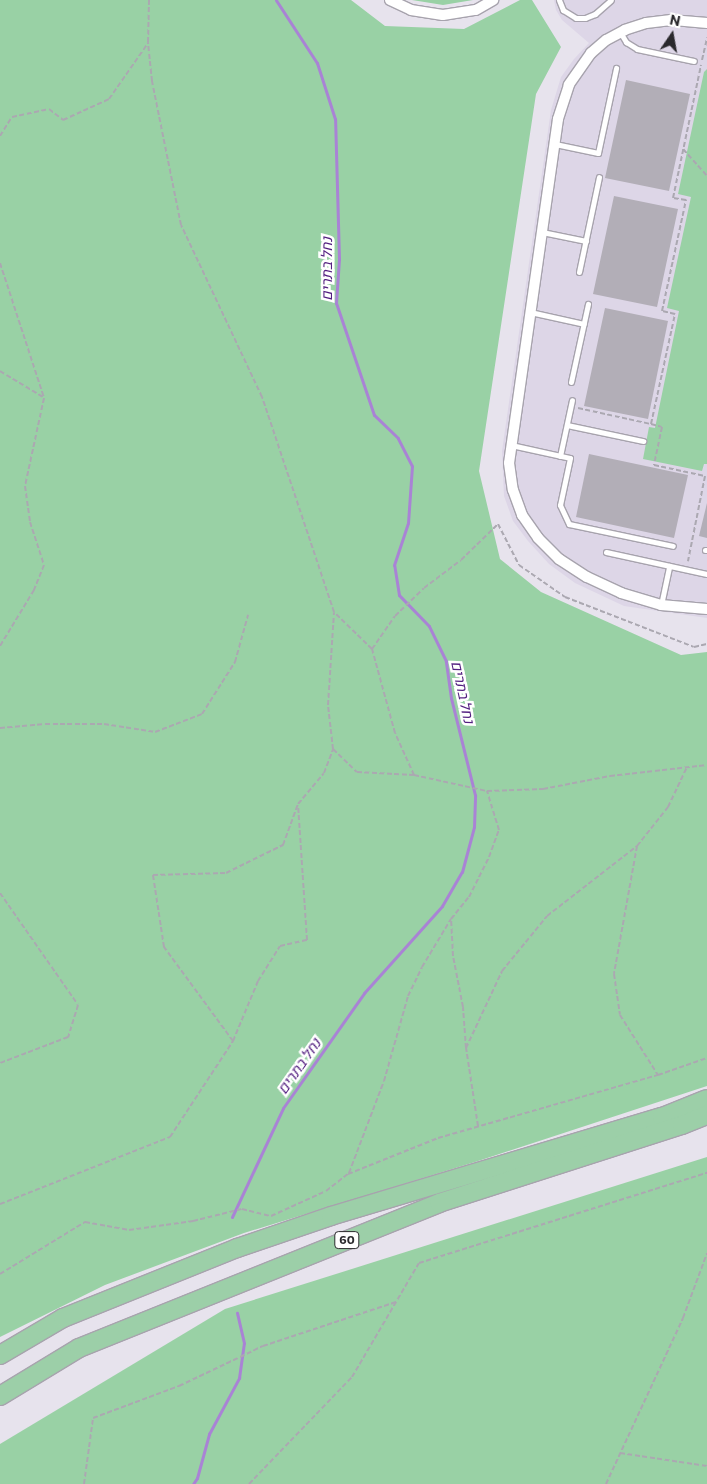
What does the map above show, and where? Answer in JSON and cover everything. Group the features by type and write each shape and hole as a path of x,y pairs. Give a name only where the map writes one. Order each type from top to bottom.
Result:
{"highway":[{"name":"60","path":"0,1355 63,1318 236,1248 331,1216 662,1117 707,1098"},
{"name":"60","path":"0,1396 79,1348 439,1203 682,1125 707,1114"}],"street":[{"path":"390,0 411,10 443,15 476,10 493,0"},
{"path":"707,22 671,20 646,22 620,32 591,53 578,68 562,102 509,463 513,490 522,515 538,538 559,559 587,577 621,593 661,605 707,609"}],"lane":[{"path":"559,0 563,10 576,18 585,18 594,14 611,0"},
{"path":"620,32 626,42 637,49 694,61"},
{"path":"555,144 598,153 616,68"},
{"path":"579,272 599,177"},
{"path":"542,232 586,241"},
{"path":"571,382 588,304"},
{"path":"530,312 584,324"},
{"path":"560,456 572,400"},
{"path":"567,425 643,441"},
{"path":"511,444 570,458 560,505 569,524 673,546"},
{"path":"606,552 707,574"},
{"path":"661,605 669,566"}],"path":[{"path":"149,0 148,42 152,81 181,225 262,398 334,612 328,704 333,749 324,774 298,804 282,845 226,873 154,875 164,947 233,1041"},
{"path":"651,424 675,314 662,311 686,200 673,198 707,38"},
{"path":"0,136 12,117 49,109 63,120 109,100 148,42"},
{"path":"684,149 707,176"},
{"path":"0,263 44,398 25,486 30,522 44,565 34,590 0,646"},
{"path":"0,371 44,398"},
{"path":"570,406 662,427 654,465 705,476 686,569"},
{"path":"372,649 395,616 424,588 461,560 498,524 519,564 565,597 694,647 707,644"},
{"path":"334,612 372,649 395,733 414,775"},
{"path":"0,728 45,724 104,724 155,732 202,714 235,662 248,615"},
{"path":"333,749 357,772 414,775 487,791 543,790 610,776 707,765"},
{"path":"466,1048 502,971 547,916 637,846 668,807 687,767"},
{"path":"348,1174 384,1081 408,996 422,967 451,919 469,897 489,857 499,830 487,791"},
{"path":"0,1204 170,1136 233,1041 258,981 280,946 307,940 298,804"},
{"path":"637,846 614,974 620,1015 658,1076"},
{"path":"0,892 78,1005 68,1037 0,1064"},
{"path":"451,919 453,956 463,1007 466,1048 478,1126"},
{"path":"0,1274 85,1222 129,1230 193,1221 242,1209 271,1216 326,1191 348,1174 438,1138 658,1076 707,1058"},
{"path":"249,1484 352,1377 419,1263 707,1173"},
{"path":"606,1484 683,1318 707,1253"},
{"path":"84,1484 93,1418 179,1386 263,1346 396,1302"},
{"path":"620,1453 707,1466"}],"shaded area":[{"path":"554,0 707,0 707,618 624,606 575,583 549,564 528,541 513,521 504,496 502,451 551,110 561,77 589,43 562,20 556,10"}],"green space":[{"path":"0,0 351,0 385,26 464,29 520,0 532,0 561,47 536,94 479,471 500,559 541,592 681,655 707,652 707,1086 475,1162 244,1233 105,1285 0,1337"},
{"path":"412,0 473,0 443,5"},
{"path":"707,69 707,464 704,464 702,471 643,459 649,427 655,428 679,311 667,308 691,197 678,194 704,72"},
{"path":"707,1157 707,1484 0,1484 0,1444 225,1309"}],"building":[{"path":"626,80 690,94 669,191 605,178"},
{"path":"614,196 678,209 657,307 593,294"},
{"path":"605,308 668,321 648,419 584,406"},
{"path":"589,454 688,475 674,538 576,517"},
{"path":"707,503 707,538 699,536"}],"waterway":[{"name":"נחל בתרים","path":"232,1217 283,1108 364,993 442,906 462,872 474,827 475,795 451,698 446,661 429,626 399,595 394,565 408,523 412,466 398,438 374,415 336,303 339,259 335,119 317,63 276,0"},
{"name":"נחל בתרים","path":"193,1484 197,1478 209,1434 239,1378 244,1343 237,1313"}]}
